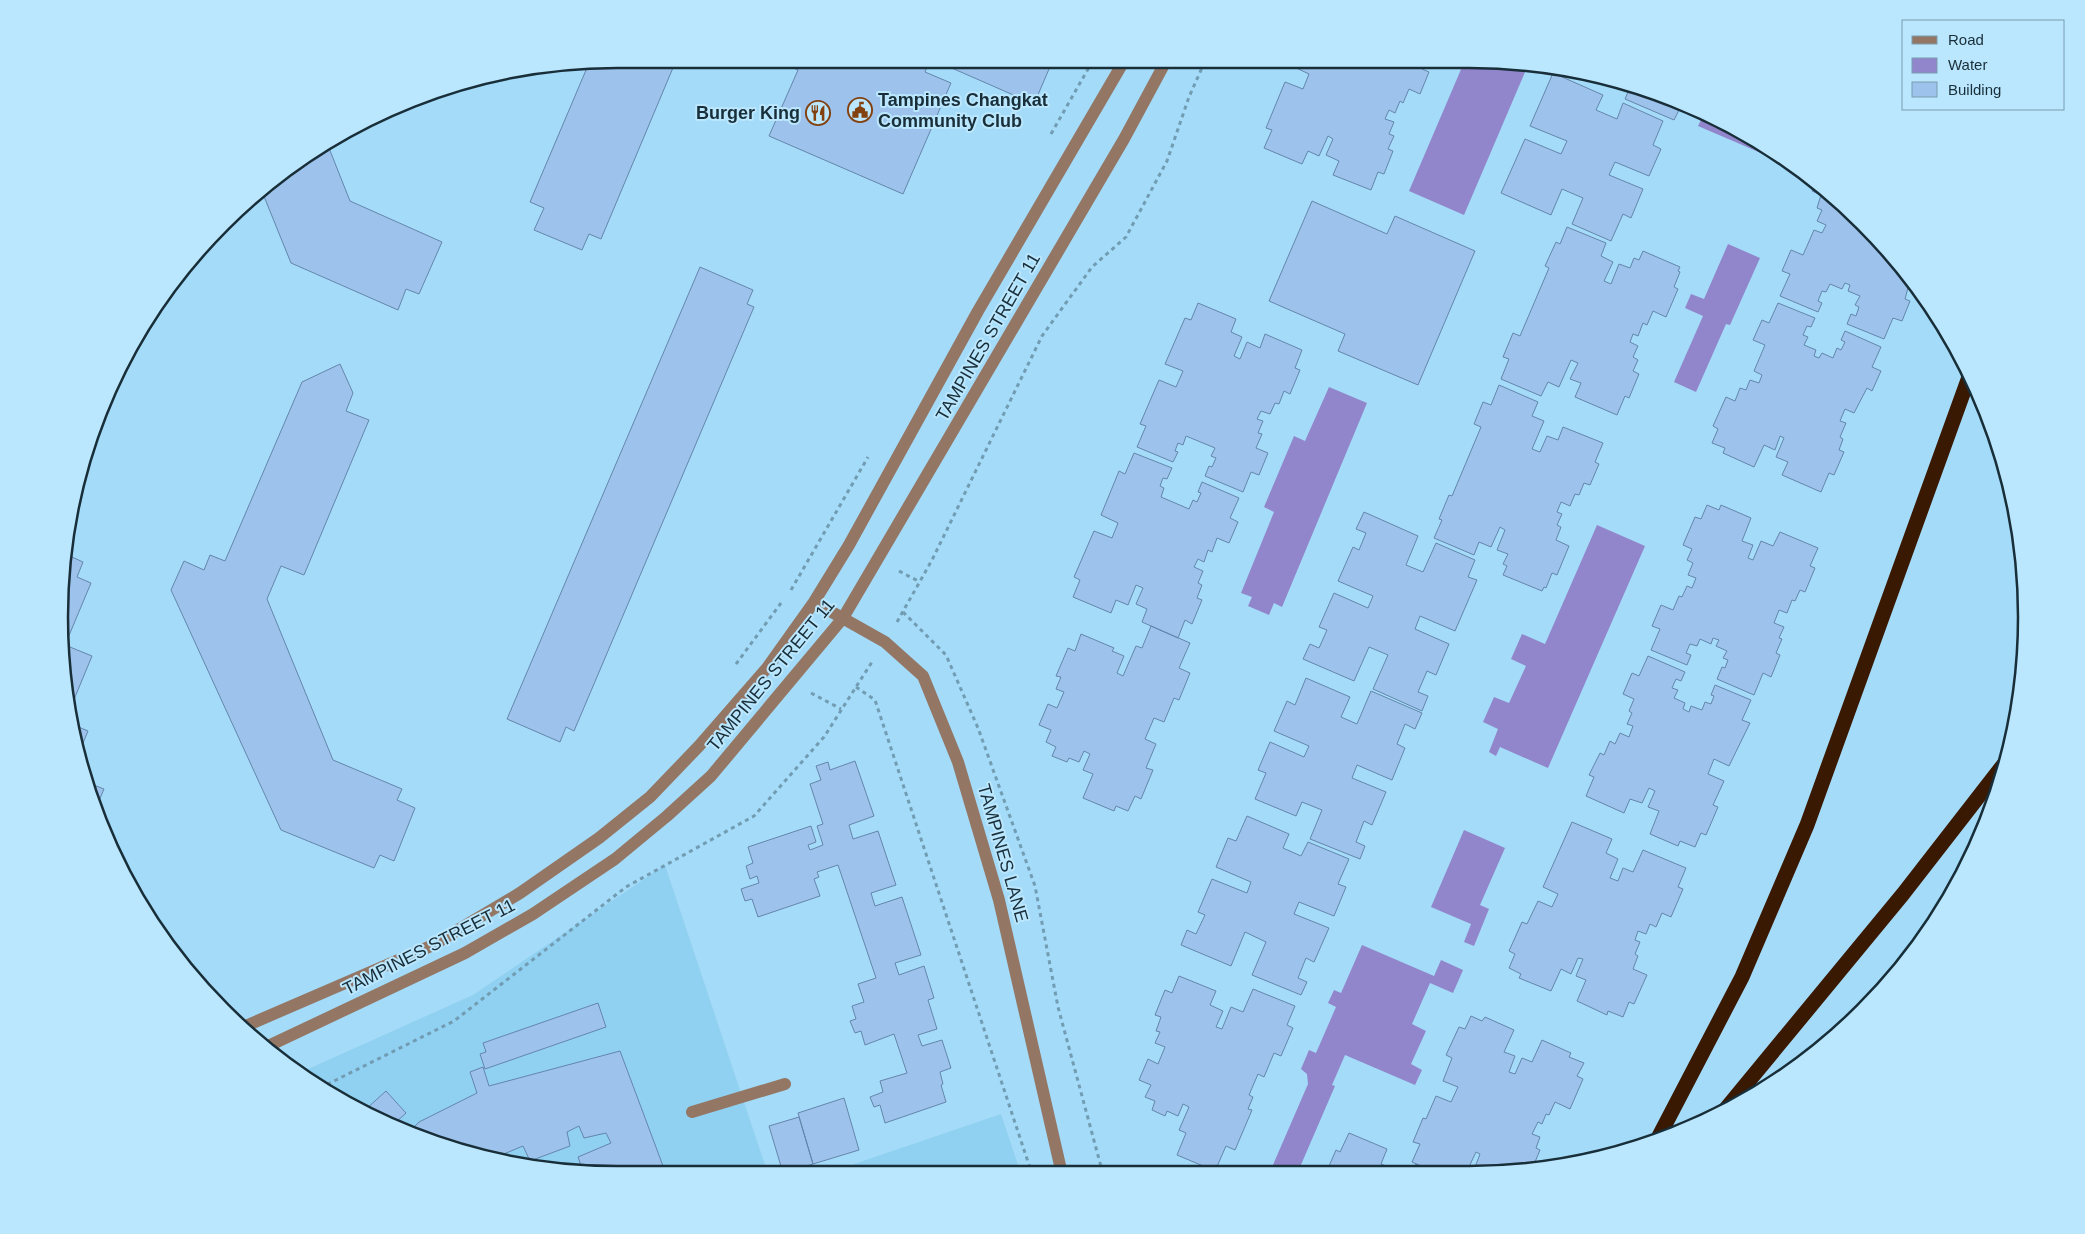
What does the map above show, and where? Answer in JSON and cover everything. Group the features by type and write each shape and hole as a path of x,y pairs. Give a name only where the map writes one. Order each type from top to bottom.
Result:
{"highway":[{"path":"1662,1131 1742,977 1807,824 1967,386"},
{"path":"1736,1097 1903,894 1993,778"}],"street":[{"name":"TAMPINES STREET 11","path":"249,1025 430,946 520,893 599,838 650,797 699,746 767,668 814,602 849,545 978,311 1120,68"},
{"name":"TAMPINES STREET 11","path":"272,1044 464,953 533,914 615,859 711,776 843,618 1124,139 1162,68"},
{"name":"TAMPINES LANE","path":"814,602 885,642 922,676 958,762 1011,946 1060,1166"},
{"path":"692,1112 785,1084"}],"path":[{"path":"328,1084 454,1021 626,887 754,816 824,737 885,642 932,560 1042,336 1092,267 1126,237 1167,161 1189,97 1202,68"},
{"path":"731,670 791,590 825,533"},
{"path":"903,612 946,655 978,728 1035,886 1058,1007 1101,1166"},
{"path":"856,687 875,700 1029,1166"}],"shaded area":[{"path":"665,865 765,1166 581,1165 545,1162 510,1156 475,1148 407,1125 342,1093 306,1070 473,995"},
{"path":"1001,1114 1018,1166 848,1166"}],"water":[{"path":"1462,68 1526,71 1464,215 1409,191"},
{"path":"1701,120 1764,154 1698,126"},
{"path":"1728,244 1760,258 1730,325 1726,324 1696,392 1674,382 1703,316 1685,308 1691,294 1704,299"},
{"path":"1329,387 1367,403 1282,607 1274,603 1269,615 1248,606 1252,597 1241,593 1274,512 1264,507 1294,436 1305,441"},
{"path":"1597,525 1645,546 1548,768 1500,747 1496,756 1489,752 1498,729 1483,722 1494,697 1509,703 1526,666 1511,659 1522,634 1545,644"},
{"path":"1464,830 1505,848 1480,905 1489,909 1474,946 1464,942 1471,924 1431,907"},
{"path":"1362,945 1434,976 1441,960 1463,970 1453,993 1430,983 1412,1024 1426,1031 1411,1064 1422,1070 1415,1085 1345,1055 1332,1085 1335,1086 1300,1166 1272,1166 1308,1084 1307,1074 1301,1069 1309,1050 1316,1053 1336,1007 1328,1003 1334,990 1341,993"}],"building":[{"path":"673,68 601,239 589,234 582,250 534,230 544,208 530,202 587,69"},
{"name":"Tampines Changkat Community Club","path":"794,68 927,68 925,72 951,83 903,194 769,136 798,70"},
{"name":"Tampines Changkat Community Club","path":"952,68 1049,68 1034,104"},
{"path":"1296,68 1422,68 1429,72 1420,94 1409,89 1403,103 1400,101 1395,113 1389,110 1385,119 1394,122 1389,134 1394,136 1388,149 1393,151 1384,174 1378,172 1371,190 1333,175 1339,161 1326,155 1333,139 1328,136 1319,156 1308,151 1302,164 1264,148 1272,130 1266,128 1285,82 1303,89 1309,74"},
{"path":"1553,74 1603,95 1596,110 1617,119 1623,103 1663,121 1653,145 1661,149 1649,176 1615,162 1609,175 1643,189 1631,218 1623,214 1611,241 1572,224 1583,198 1562,189 1551,215 1501,193 1525,139 1561,154 1567,141 1530,126"},
{"path":"1628,92 1679,110 1674,120 1625,99"},
{"path":"329,149 350,201 442,242 419,294 406,289 398,310 291,263 264,196 282,181"},
{"path":"1821,196 1857,228 1908,288 1905,299 1910,301 1902,321 1893,318 1884,339 1847,324 1851,314 1856,316 1859,307 1855,305 1860,296 1848,291 1850,285 1845,283 1842,289 1830,284 1826,292 1822,291 1818,301 1822,303 1818,312 1780,296 1790,274 1782,271 1791,250 1803,255 1814,230 1822,233 1826,225 1817,221 1822,210 1817,208"},
{"path":"1312,201 1387,234 1395,216 1475,251 1418,385 1338,351 1345,334 1269,301"},
{"path":"1567,227 1606,243 1601,256 1613,262 1604,281 1611,284 1619,264 1630,268 1634,258 1639,260 1643,251 1680,267 1674,287 1678,289 1666,317 1653,311 1647,325 1643,323 1638,336 1633,334 1630,342 1638,346 1633,357 1638,360 1633,371 1639,374 1629,398 1625,396 1617,415 1575,397 1581,383 1570,379 1578,363 1571,360 1559,387 1548,382 1541,396 1501,379 1509,359 1503,357 1513,333 1520,336 1549,268 1545,266 1556,242 1560,244"},
{"path":"700,267 753,290 747,304 754,307 574,731 566,727 560,742 507,719"},
{"path":"1198,303 1236,319 1231,332 1242,337 1234,356 1240,359 1247,342 1260,348 1265,334 1302,350 1295,368 1300,370 1290,394 1284,391 1279,404 1275,403 1270,414 1261,411 1257,419 1263,421 1258,433 1262,434 1256,448 1268,453 1259,475 1251,472 1243,492 1205,476 1209,466 1212,467 1216,458 1211,456 1215,448 1186,436 1183,445 1178,443 1175,451 1178,452 1173,462 1137,447 1146,426 1140,424 1159,380 1176,387 1183,371 1165,364 1185,318 1191,320"},
{"path":"1778,303 1815,318 1811,327 1807,326 1803,335 1808,337 1804,345 1816,350 1814,356 1819,358 1822,353 1833,358 1837,348 1841,350 1845,342 1841,340 1845,331 1881,347 1872,367 1881,371 1872,391 1867,388 1854,413 1845,409 1840,421 1846,423 1840,437 1843,439 1839,450 1844,452 1834,475 1829,473 1821,492 1782,475 1788,462 1776,457 1784,438 1780,436 1775,450 1764,445 1754,467 1723,453 1725,448 1712,443 1718,429 1713,426 1726,397 1735,401 1740,388 1746,390 1750,380 1759,383 1762,375 1754,371 1765,345 1753,340 1762,320 1769,323"},
{"path":"340,364 353,393 346,411 369,420 304,575 281,566 267,599 333,760 402,789 397,800 415,808 394,861 380,855 374,868 281,830 171,590 184,561 204,570 210,555 225,561 302,382"},
{"path":"1499,385 1538,402 1532,416 1544,421 1532,449 1540,452 1547,436 1558,440 1563,427 1603,443 1595,462 1599,464 1590,485 1584,483 1579,495 1575,494 1570,506 1561,502 1557,512 1562,514 1557,525 1561,527 1556,540 1569,546 1557,575 1552,573 1546,588 1544,587 1542,591 1503,575 1507,566 1503,564 1508,554 1497,550 1505,530 1500,527 1491,547 1479,542 1474,555 1434,538 1442,520 1439,519 1449,495 1452,496 1481,427 1474,424 1483,402 1491,405"},
{"path":"1134,453 1172,468 1167,479 1163,478 1160,486 1164,488 1161,497 1189,509 1193,500 1197,502 1201,493 1198,492 1202,482 1239,498 1230,518 1238,522 1229,543 1217,538 1212,552 1208,550 1204,562 1198,559 1194,567 1203,571 1198,583 1202,585 1197,598 1202,600 1192,624 1185,620 1178,638 1142,622 1147,609 1136,604 1143,588 1136,585 1128,605 1116,600 1111,613 1073,597 1080,580 1074,577 1094,531 1112,538 1118,523 1101,515 1119,471 1125,474"},
{"path":"1707,505 1719,510 1721,505 1751,518 1742,541 1753,545 1748,558 1753,560 1761,541 1773,546 1780,532 1818,548 1810,566 1815,568 1805,592 1800,590 1795,601 1792,600 1787,613 1779,610 1774,623 1784,627 1779,638 1782,639 1776,653 1780,655 1771,677 1763,673 1754,695 1717,679 1722,667 1725,668 1728,660 1723,658 1727,651 1716,646 1719,640 1713,638 1711,644 1700,639 1697,646 1690,644 1686,653 1691,655 1687,665 1651,650 1660,629 1652,626 1661,605 1673,610 1679,596 1682,597 1687,586 1692,588 1696,578 1688,575 1693,563 1687,560 1692,549 1683,545 1695,517 1701,519"},
{"path":"1364,512 1418,536 1406,565 1423,572 1436,543 1475,560 1468,577 1477,580 1455,631 1420,616 1415,629 1449,644 1436,675 1427,671 1418,692 1428,696 1422,711 1373,689 1388,655 1369,647 1354,681 1303,659 1310,644 1319,648 1327,630 1319,627 1334,593 1368,608 1373,596 1338,581 1353,547 1359,550 1366,533 1356,529"},
{"path":"71,557 83,562 77,577 91,583 69,637"},
{"path":"1151,626 1190,643 1179,668 1190,673 1179,700 1174,698 1164,722 1154,718 1145,739 1156,744 1146,768 1153,770 1141,799 1135,796 1128,811 1116,806 1114,811 1083,798 1093,774 1083,770 1090,754 1084,751 1079,762 1069,758 1067,762 1052,756 1056,747 1046,742 1051,730 1039,725 1048,704 1057,708 1064,692 1056,689 1061,677 1056,676 1068,648 1075,651 1081,634 1114,648 1112,651 1124,656 1117,673 1123,676 1136,646 1142,648"},
{"path":"69,647 92,656 74,700"},
{"path":"1648,656 1685,672 1681,681 1676,679 1672,688 1678,690 1674,698 1685,703 1683,709 1689,712 1691,706 1702,710 1705,702 1711,704 1714,696 1711,695 1715,685 1751,700 1742,720 1750,723 1729,766 1714,759 1708,774 1724,781 1713,805 1718,807 1706,835 1701,833 1695,847 1680,841 1678,846 1650,834 1659,811 1648,807 1655,791 1649,788 1642,803 1630,799 1624,813 1586,796 1594,777 1589,775 1600,753 1604,755 1610,741 1615,744 1620,733 1629,737 1633,726 1627,724 1632,713 1629,711 1634,699 1623,694 1632,673 1639,676"},
{"path":"1306,678 1350,697 1341,717 1357,724 1371,691 1422,713 1415,729 1405,724 1397,744 1405,748 1392,780 1357,765 1352,778 1386,792 1372,825 1364,821 1356,842 1365,846 1360,859 1310,839 1322,810 1302,802 1296,816 1255,799 1266,773 1258,770 1270,742 1304,757 1309,746 1274,731 1287,701 1295,705"},
{"path":"79,727 88,731 83,744"},
{"path":"855,761 874,816 849,825 853,839 878,831 896,885 871,893 875,906 902,897 921,955 895,963 899,975 924,966 934,998 928,1000 937,1029 918,1035 922,1046 942,1040 951,1068 940,1072 943,1084 941,1085 946,1102 885,1123 880,1105 874,1107 870,1097 883,1092 880,1081 907,1073 894,1034 865,1045 861,1031 855,1033 850,1021 856,1019 852,1006 864,1002 858,984 876,978 838,865 817,872 819,877 814,879 820,896 758,917 752,899 745,901 741,889 759,883 757,876 750,879 746,866 753,863 748,847 811,826 816,842 808,845 810,850 823,845 817,826 823,824 810,784 821,780 816,766 828,762 830,770"},
{"path":"94,785 104,789 99,800"},
{"path":"1247,816 1289,834 1283,848 1301,856 1308,842 1349,859 1338,884 1346,887 1334,916 1299,902 1294,914 1329,928 1314,962 1306,958 1298,978 1307,982 1301,995 1252,975 1266,942 1245,932 1231,966 1181,945 1187,930 1196,934 1205,915 1198,912 1212,879 1247,893 1251,882 1216,867 1228,838 1236,841"},
{"path":"1572,822 1612,839 1606,853 1618,859 1610,878 1618,881 1623,868 1633,872 1643,850 1686,868 1678,887 1683,889 1671,917 1662,913 1656,927 1650,924 1646,934 1638,931 1635,940 1640,942 1635,954 1638,956 1633,969 1647,975 1634,1004 1629,1002 1623,1017 1608,1011 1607,1015 1577,1001 1586,980 1576,976 1583,959 1578,958 1571,974 1561,969 1551,991 1519,978 1521,974 1509,968 1515,954 1509,951 1522,922 1527,924 1538,901 1552,907 1558,894 1543,887"},
{"path":"1179,976 1216,991 1210,1005 1223,1011 1216,1027 1222,1029 1231,1007 1243,1012 1253,989 1295,1006 1287,1025 1293,1028 1281,1056 1274,1053 1264,1077 1258,1074 1249,1095 1253,1097 1248,1109 1252,1110 1235,1150 1226,1146 1217,1166 1203,1166 1177,1155 1186,1133 1179,1130 1189,1107 1183,1104 1178,1116 1167,1111 1165,1116 1152,1110 1155,1101 1145,1097 1151,1085 1139,1080 1148,1059 1158,1064 1165,1047 1155,1043 1160,1032 1156,1031 1161,1017 1155,1015 1165,990 1172,993"},
{"path":"598,1003 606,1027 485,1069 480,1054 486,1052 483,1043"},
{"path":"1471,1016 1482,1021 1485,1017 1514,1030 1504,1052 1515,1056 1509,1072 1515,1074 1522,1058 1532,1062 1542,1040 1571,1053 1569,1057 1584,1063 1577,1076 1583,1079 1570,1109 1555,1102 1549,1115 1546,1114 1542,1124 1538,1122 1532,1134 1540,1137 1536,1148 1540,1150 1536,1162 1476,1166 1480,1154 1476,1152 1469,1166 1421,1166 1412,1162 1420,1144 1413,1142 1423,1118 1426,1119 1436,1096 1451,1102 1458,1087 1443,1081 1452,1058 1446,1055 1459,1027 1465,1029"},
{"path":"620,1051 663,1166 581,1165 578,1157 611,1143 606,1133 584,1138 579,1126 567,1132 570,1146 533,1160 529,1159 523,1146 503,1154 475,1148 414,1127 419,1122 477,1093 470,1072 483,1067 489,1086"},
{"path":"386,1091 406,1113 398,1121 368,1107"},
{"path":"844,1098 859,1150 813,1164 798,1113"},
{"path":"799,1117 813,1164 806,1166 781,1166 769,1126"},
{"path":"1349,1133 1387,1149 1381,1164 1386,1166 1329,1166 1336,1150 1340,1152"}],"place":[{"name":"Tampines Changkat Community Club","path":"860,110"},
{"name":"Burger King","path":"818,113"}]}
